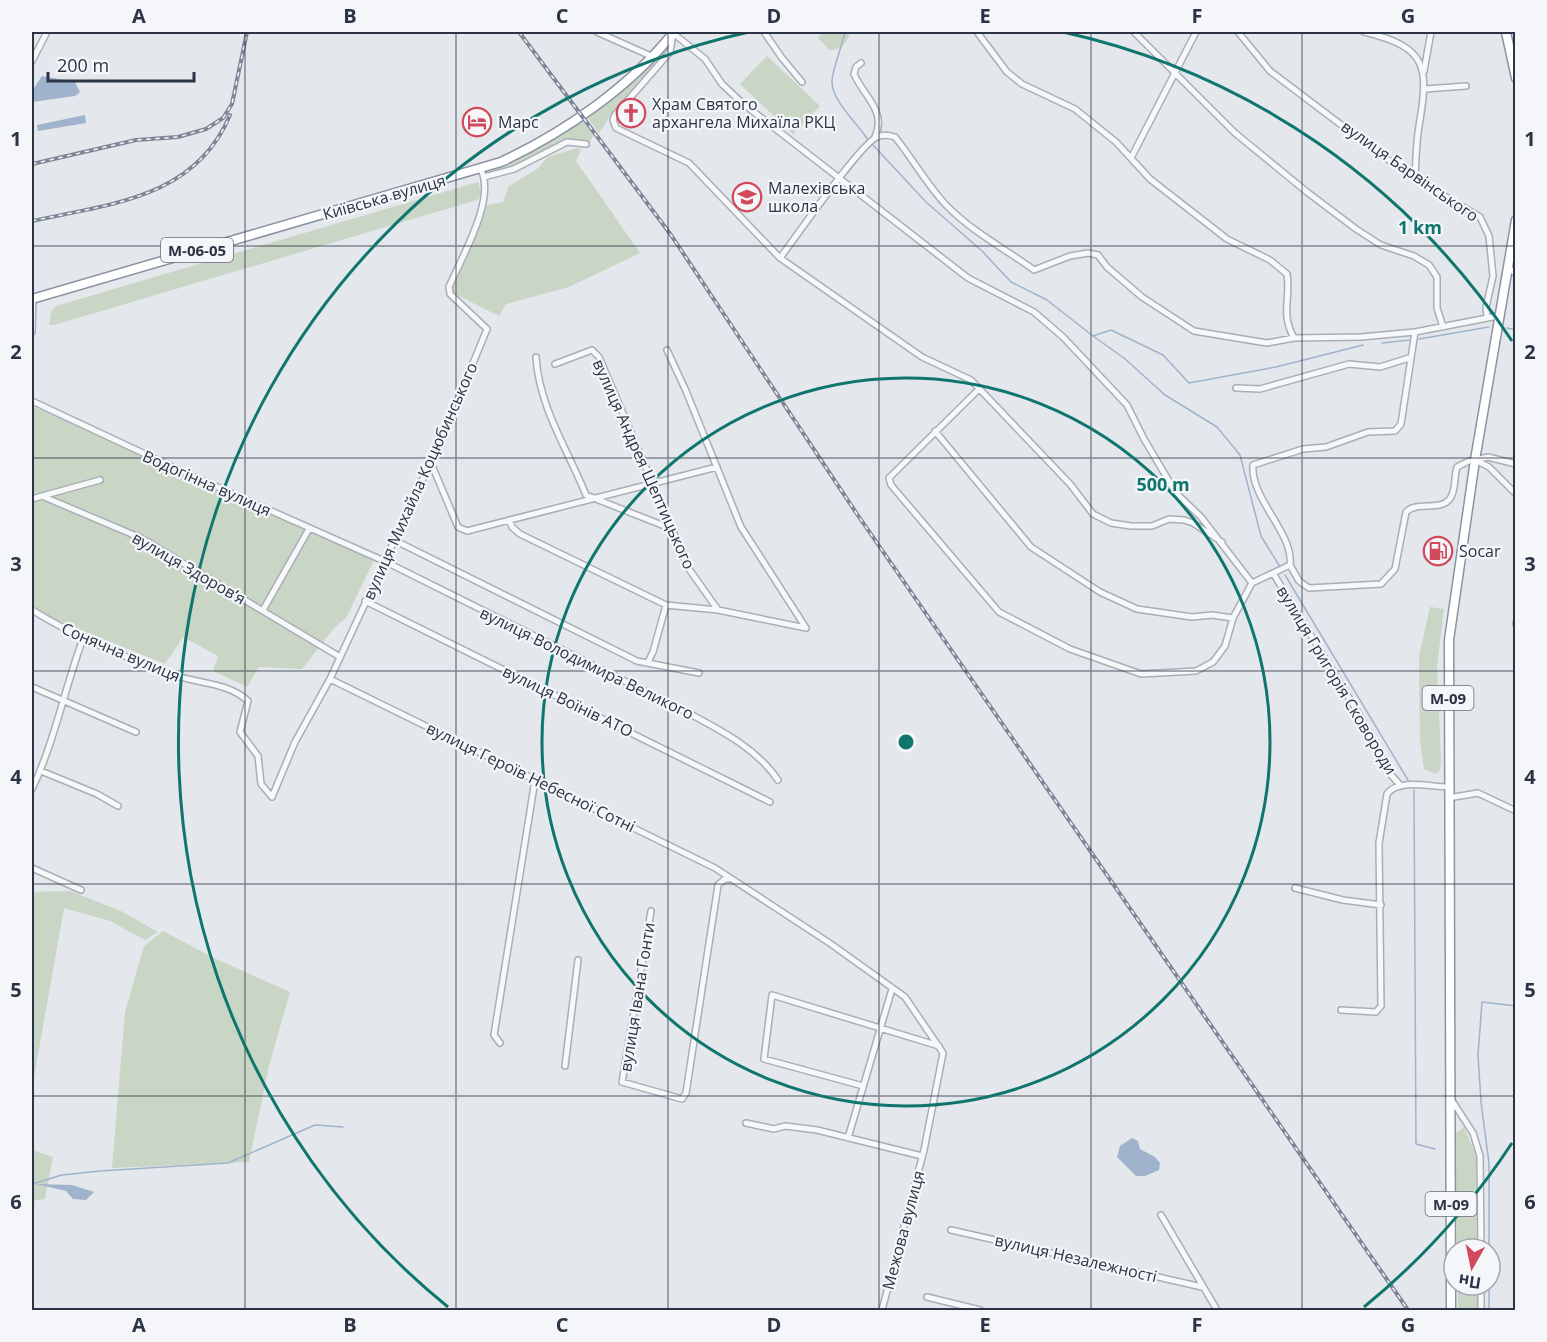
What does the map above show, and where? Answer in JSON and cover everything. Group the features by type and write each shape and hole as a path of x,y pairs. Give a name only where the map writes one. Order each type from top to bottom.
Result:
{"highway":[{"name":"Київська вулиця","path":"32,299 483,173 526,150 621,86 653,57 673,32"},
{"path":"1506,32 1515,78"},
{"name":"М-09","path":"1451,1311 1449,640 1472,461 1515,220"}],"street":[{"path":"32,61 47,32"},
{"path":"597,32 653,57"},
{"path":"673,32 705,59 722,84 741,102 842,178 968,278 1034,312 1063,337 1127,405 1176,493 1222,542 1252,583"},
{"path":"673,32 670,52 617,112 614,120 620,130 689,164 780,258 922,357 971,380 1070,484 1093,514 1111,523 1131,526 1152,526 1169,519 1185,520 1222,542"},
{"path":"764,32 802,82"},
{"path":"977,32 1007,72 1022,84 1075,109 1116,142 1150,179 1227,239 1270,260 1287,274 1290,292 1284,311 1294,338"},
{"path":"1134,32 1235,133 1356,229 1381,245 1414,256 1429,265 1437,277 1437,308 1443,327"},
{"path":"1131,158 1196,32"},
{"name":"вулиця Барвінського","path":"1238,32 1270,71 1415,177 1474,212 1485,224 1493,276 1486,307 1487,317"},
{"path":"1364,32 1381,36 1405,47 1420,62 1424,72"},
{"path":"1415,177 1417,136 1425,89 1424,72 1431,32"},
{"path":"780,258 875,137 880,127 879,116 854,74 856,67 861,63"},
{"path":"1425,89 1467,86"},
{"path":"875,137 885,134 895,137 946,206 985,240 998,244 1034,270 1070,256 1088,253 1098,255 1107,267 1142,297 1194,331 1267,343 1294,338 1361,337 1414,332 1498,316"},
{"path":"483,173 514,169 567,142 586,144"},
{"name":"вулиця Михайла Коцюбинського","path":"272,797 295,741 330,679 431,462 487,329 450,294 448,287 484,203 483,173"},
{"path":"1508,267 1515,274"},
{"path":"32,299 32,332"},
{"path":"1414,332 1401,424 1395,430 1368,432 1326,447 1303,449 1253,465 1254,475 1264,502 1288,547 1290,565 1299,581 1307,587 1335,589 1377,586 1385,582 1397,564 1406,512 1414,506 1441,504 1447,501 1453,493 1457,467 1488,457 1515,464"},
{"name":"вулиця Андрея Шептицького","path":"555,364 592,350 599,357 689,569 718,610"},
{"path":"509,520 512,527 520,534 666,605 718,610 806,628 744,533 686,391 667,351"},
{"path":"536,357 538,384 586,495 672,529"},
{"path":"1236,388 1260,388 1349,364 1380,367 1409,358"},
{"path":"980,388 891,474 891,486 999,612 1087,656 1141,674 1163,675 1196,671 1213,662 1225,646 1233,618 1252,583 1290,565"},
{"name":"Водогінна вулиця","path":"32,401 309,529 384,561"},
{"path":"934,431 1031,548 1100,592 1137,609 1192,617 1212,615 1233,618"},
{"path":"1472,461 1489,467 1515,494"},
{"path":"431,462 458,527 467,531 717,467"},
{"path":"32,499 99,480"},
{"name":"вулиця Здоровʼя","path":"42,496 141,538 340,657"},
{"path":"263,610 309,529"},
{"name":"вулиця Володимира Великого","path":"394,540 641,662 699,674"},
{"name":"вулиця Володимира Великого","path":"384,561 727,734 766,763 778,780"},
{"name":"вулиця Григорія Сковороди","path":"1273,573 1357,711 1391,775 1401,786"},
{"name":"вулиця Воїнів АТО","path":"365,601 770,802"},
{"path":"648,662 666,605"},
{"name":"Сонячна вулиця","path":"32,610 171,675 237,690 248,701 240,732 258,756 261,784 272,797"},
{"path":"32,789 84,636"},
{"name":"вулиця Героїв Небесної Сотні","path":"330,679 610,815 731,879 831,944 905,997 940,1046"},
{"path":"32,687 136,732"},
{"path":"40,771 97,794 118,806"},
{"path":"501,1044 494,1035 536,780"},
{"path":"1341,1010 1376,1012 1381,1006 1379,843 1388,792 1401,786 1426,784 1448,787"},
{"path":"1448,798 1478,793 1515,811"},
{"path":"32,868 81,890"},
{"name":"вулиця Івана Гонти","path":"651,911 622,1082 678,1100 682,1099 686,1093 718,885 725,879 731,879"},
{"path":"1295,888 1343,900 1381,905"},
{"path":"565,1066 578,960"},
{"path":"848,1138 892,989"},
{"path":"863,1086 764,1059 772,995 940,1046"},
{"name":"Межова вулиця","path":"882,1311 923,1153 943,1053 940,1046"},
{"path":"1450,1098 1473,1133 1480,1156 1481,1237"},
{"path":"746,1123 774,1130 798,1127 923,1153"},
{"path":"1161,1215 1217,1311"},
{"name":"вулиця Незалежності","path":"951,1230 1202,1287"},
{"path":"927,1297 980,1311"}],"green space":[{"path":"823,32 850,32 843,45 829,50 818,38"},
{"path":"663,54 615,109 599,133 587,117 625,89"},
{"path":"767,56 820,106 793,134 740,84"},
{"path":"580,118 594,135 590,141 567,140 509,168 488,173 538,147"},
{"path":"577,148 581,150 576,161 640,253 569,287 506,304 499,316 455,294 451,289 486,205 503,202 509,186 537,169 548,157"},
{"path":"478,182 481,194 477,200 49,325 51,312 56,306"},
{"path":"32,406 377,554 346,618 335,627 302,669 259,667 247,687 213,671 218,656 183,637 165,664 52,618 32,605"},
{"path":"1430,607 1444,609 1437,666 1441,759 1440,771 1436,774 1424,769 1420,740 1419,656"},
{"path":"70,891 121,911 158,932 145,940 110,921 64,908 32,1089 32,892"},
{"path":"163,931 214,958 290,992 269,1066 249,1162 112,1168 125,1012 144,946"},
{"path":"1464,1127 1476,1156 1477,1237 1457,1237 1455,1134"},
{"path":"32,1150 53,1157 45,1199 32,1201"},
{"path":"1458,1297 1477,1297 1478,1310 1458,1310"}],"water":[{"path":"42,76 75,82 80,92 75,96 33,102 32,91"},
{"path":"85,115 86,123 38,131 37,125"},
{"path":"1132,1138 1138,1141 1140,1149 1155,1157 1160,1163 1159,1170 1145,1176 1136,1176 1117,1157 1120,1146"},
{"path":"36,1184 72,1185 94,1192 86,1200 73,1199 66,1191"}],"waterway":[{"path":"845,32 834,71 833,88 840,104 868,140"},
{"path":"873,145 926,202 982,251 1011,282 1047,300 1093,336 1111,330 1163,355 1189,383 1276,367 1363,345"},
{"path":"1419,339 1489,327"},
{"path":"1507,328 1516,330"},
{"path":"1093,336 1124,358 1165,395 1217,427 1240,455 1261,536 1280,567"},
{"path":"1382,343 1410,340"},
{"path":"1285,575 1408,780"},
{"path":"1414,790 1416,1144 1435,1149"},
{"path":"1489,1237 1489,1163 1478,1055 1482,1002 1516,1006"},
{"path":"32,1184 62,1175 228,1163 315,1125 343,1127"},
{"path":"1489,1297 1489,1310"}],"railway":[{"path":"32,164 136,140 178,137 206,129 223,118 232,104 247,32"},
{"path":"519,32 671,235 857,514 1408,1310"},
{"path":"32,221 119,202 147,193 172,181 195,165 215,143 230,115"}],"place":[{"name":"Храм Святого архангела Михаїла РКЦ","path":"631,113"},
{"name":"Марс","path":"477,122"},
{"name":"Малехівська школа","path":"747,197"},
{"name":"Socar","path":"1438,551"}]}
